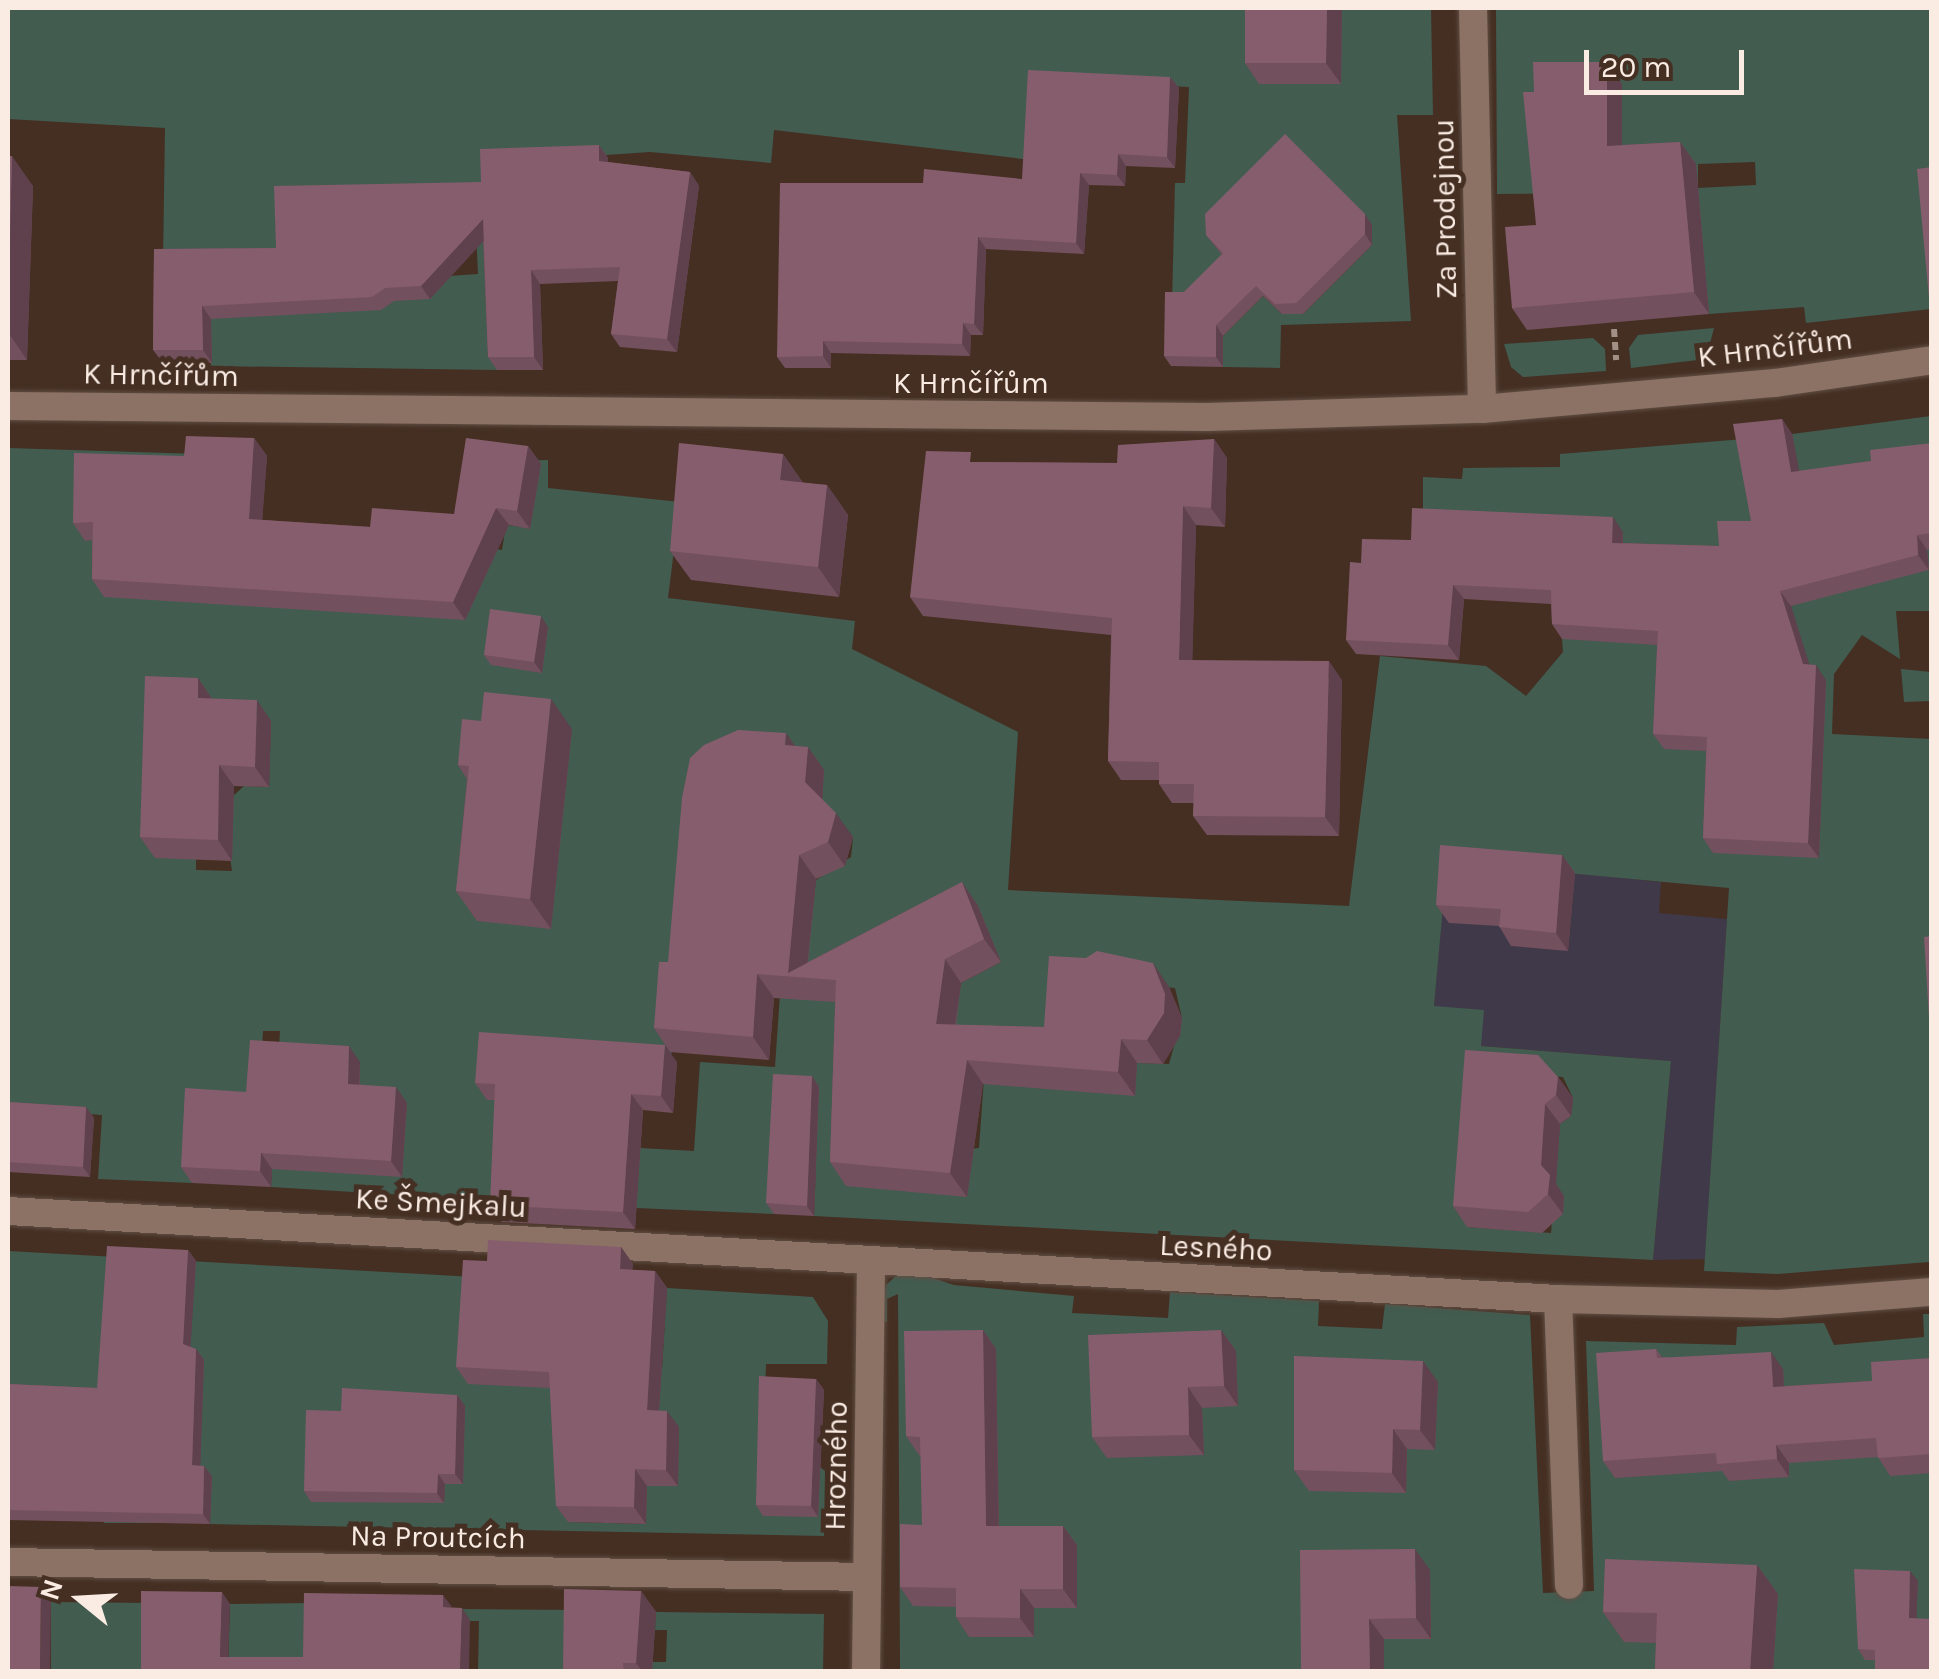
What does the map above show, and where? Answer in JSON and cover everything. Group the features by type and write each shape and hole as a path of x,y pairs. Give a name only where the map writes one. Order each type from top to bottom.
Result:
{"street":[{"name":"Za Prodejnou","path":"1473,8 1482,409"},
{"name":"K Hrnčířům","path":"8,406 1187,417 1482,409 1775,383 1932,360"},
{"name":"Ke Šmejkalu","path":"8,1212 871,1262"},
{"name":"Lesného","path":"871,1262 1558,1298 1778,1304 1932,1292"},
{"name":"Hrozného","path":"866,1672 871,1262"},
{"path":"1558,1298 1568,1585"},
{"name":"Na Proutcích","path":"8,1562 866,1577"}],"path":[{"path":"1614,329 1617,371"}],"shaded area":[{"path":"1446,862 1513,928 1512,946 1568,950 1575,873 1661,882 1659,913 1727,919 1705,1259 1653,1260 1671,1061 1480,1046 1434,1006"}],"green space":[{"path":"8,8 1431,8 1433,115 1397,115 1411,321 1281,325 1280,368 1223,367 1223,336 1263,296 1282,314 1303,314 1372,245 1372,224 1231,264 1172,303 1175,183 1185,183 1189,87 1036,80 1032,160 774,130 771,163 650,152 489,163 497,370 211,366 211,303 163,262 165,128 8,119","holes":["476,231 478,274 434,277 430,299 392,299"]},
{"path":"1496,8 1931,8 1931,309 1806,323 1804,307 1709,314 1633,193 1497,194","holes":["1755,162 1756,185 1698,188 1698,164"]},
{"path":"1714,328 1706,359 1631,368 1629,348 1638,335"},
{"path":"1593,338 1605,349 1606,371 1523,377 1511,367 1504,344"},
{"path":"1931,416 1931,611 1896,611 1900,659 1862,635 1834,674 1832,734 1931,739 1929,1262 1777,1274 1704,1271 1729,888 1447,862 1434,1006 1484,1010 1481,1046 1671,1061 1653,1260 814,1216 816,1165 774,1214 636,1208 640,1148 694,1151 700,1062 775,1067 780,994 677,987 671,1060 534,1103 503,1201 271,1187 280,1031 263,1031 258,1108 192,1183 98,1179 102,1115 8,1109 8,448 199,454 189,579 464,543 502,550 506,525 530,528 516,461 548,460 548,488 680,502 668,598 855,621 852,649 1018,732 1008,890 1349,906 1380,656 1486,666 1526,696 1563,652 1562,639 1795,623 1791,606 1802,487 1792,434","holes":["271,721 269,787 244,786 223,805 232,871 196,870 196,859 155,857","840,821 853,837 851,857 816,880 812,917 696,856","1001,962 961,983 952,1048 986,1050 979,1148 969,1149 870,1005","1138,984 1175,988 1182,1018 1169,1064 1137,1063","1479,1071 1563,1077 1573,1098 1571,1116 1560,1124 1551,1233 1468,1227"]},
{"path":"1744,439 1761,535 1729,561 1622,558 1623,533 1423,523 1423,477 1462,479 1463,468 1560,467 1560,454"},
{"path":"1901,669 1931,672 1931,701 1904,702"},
{"path":"8,1251 584,1283 662,1369 667,1288 813,1297 828,1321 827,1364 766,1364 764,1420 825,1471 824,1536 210,1524 211,1476 158,1523 104,1523 105,1474 8,1414","holes":["679,1428 677,1486 647,1486 645,1524 568,1522"]},
{"path":"921,1274 954,1285 1074,1296 1072,1313 1168,1318 1170,1292 1319,1301 1318,1326 1382,1329 1385,1304 1530,1315 1543,1593 1594,1591 1586,1341 1736,1345 1737,1327 1824,1323 1834,1345 1924,1337 1923,1314 1931,1314 1931,1671 900,1671 898,1294 887,1299 887,1322 877,1321 886,1285 897,1275"},
{"path":"51,1602 151,1603 165,1671 51,1672"},
{"path":"312,1603 311,1669 228,1669 230,1604"},
{"path":"461,1609 579,1610 590,1671 478,1671 479,1621 460,1621"},
{"path":"656,1612 824,1614 823,1671 651,1671 650,1662 666,1662 667,1630 655,1630"}],"building":[{"path":"1245,8 1327,8 1326,63 1245,63"},
{"path":"1533,62 1607,62 1607,146 1680,142 1694,292 1512,308 1505,227 1536,225 1523,92 1534,92"},
{"path":"1028,70 1170,77 1167,157 1118,154 1117,175 1080,173 1076,243 978,237 974,324 963,323 962,344 823,341 823,356 777,357 780,183 923,183 924,169 1022,179"},
{"path":"1285,134 1365,214 1365,234 1296,303 1275,304 1256,286 1216,325 1216,357 1164,356 1165,292 1184,292 1223,253 1206,235 1205,214"},
{"path":"599,145 599,161 690,172 667,339 611,334 620,267 531,270 534,357 488,357 483,219 421,286 385,288 372,297 202,306 203,350 153,350 154,249 276,248 274,186 481,182 480,149"},
{"path":"8,156 12,156 8,298"},
{"path":"1932,167 1932,297 1929,298 1917,169"},
{"path":"1782,419 1791,472 1871,461 1870,450 1932,443 1932,533 1917,535 1918,555 1780,591 1803,664 1816,665 1808,843 1703,838 1707,737 1653,734 1658,631 1552,624 1551,590 1453,585 1448,645 1346,640 1350,562 1361,563 1362,539 1411,540 1412,508 1613,517 1612,543 1719,546 1717,521 1751,521 1733,424"},
{"path":"186,436 254,438 249,519 370,527 372,508 454,514 466,438 528,446 517,511 496,508 453,602 92,579 93,522 73,523 74,453 184,456"},
{"path":"1214,439 1211,508 1183,506 1179,660 1329,661 1325,817 1193,816 1194,784 1159,784 1159,762 1108,761 1112,618 910,597 926,451 971,452 970,462 1117,463 1118,445"},
{"path":"679,443 783,454 780,480 827,485 818,567 670,551"},
{"path":"490,609 541,616 534,662 484,655"},
{"path":"145,676 198,678 198,698 257,700 255,767 219,765 218,840 140,837"},
{"path":"484,692 551,699 530,899 456,891 469,766 458,765 462,719 481,721"},
{"path":"738,730 786,733 785,745 808,747 805,782 836,813 828,842 799,855 788,973 962,882 984,939 945,959 936,1024 1044,1027 1049,956 1086,958 1097,951 1153,963 1165,994 1164,1013 1147,1040 1121,1039 1118,1072 967,1060 950,1173 830,1162 836,980 757,974 753,1037 654,1028 659,962 668,962 682,798 690,758 704,745"},
{"path":"1440,845 1562,855 1556,933 1499,927 1501,909 1436,905"},
{"path":"1932,936 1932,1066 1924,937"},
{"path":"479,1032 665,1045 661,1096 631,1094 623,1212 490,1205 495,1084 475,1083"},
{"path":"250,1040 349,1046 348,1084 396,1087 391,1161 261,1153 260,1171 181,1167 185,1088 246,1092"},
{"path":"1465,1050 1538,1055 1558,1077 1556,1095 1545,1104 1541,1165 1550,1175 1548,1194 1528,1212 1453,1206"},
{"path":"773,1074 812,1076 807,1206 766,1203"},
{"path":"8,1102 86,1107 83,1167 8,1162"},
{"path":"488,1240 621,1247 620,1269 655,1271 647,1410 667,1411 666,1470 635,1469 634,1507 556,1506 549,1372 456,1367 463,1260 487,1261"},
{"path":"107,1246 188,1250 183,1344 196,1349 192,1465 204,1466 203,1514 8,1510 8,1384 97,1388"},
{"path":"983,1330 986,1526 1063,1526 1063,1589 1020,1589 1020,1618 956,1617 956,1588 900,1587 900,1524 922,1525 920,1437 906,1436 904,1331"},
{"path":"1221,1330 1224,1386 1188,1387 1189,1435 1092,1437 1088,1335"},
{"path":"1656,1349 1657,1358 1771,1352 1773,1387 1872,1381 1871,1362 1932,1358 1932,1454 1878,1458 1876,1438 1776,1445 1777,1459 1717,1464 1716,1453 1603,1461 1596,1353"},
{"path":"1294,1356 1423,1361 1420,1430 1393,1429 1392,1473 1294,1470"},
{"path":"759,1376 816,1379 811,1506 756,1505"},
{"path":"342,1388 457,1395 455,1474 438,1474 437,1493 304,1491 306,1410 341,1411"},
{"path":"1415,1549 1416,1618 1369,1619 1370,1672 1301,1672 1300,1550"},
{"path":"1605,1559 1757,1565 1750,1672 1655,1669 1657,1613 1603,1612"},
{"path":"1854,1569 1910,1571 1909,1618 1932,1619 1932,1672 1875,1672 1875,1650 1858,1649"},
{"path":"8,1586 41,1587 40,1672 8,1672"},
{"path":"564,1589 641,1591 636,1663 623,1663 624,1672 563,1672"},
{"path":"141,1591 222,1592 220,1657 303,1657 304,1593 443,1595 443,1607 462,1608 460,1672 141,1672"}]}
